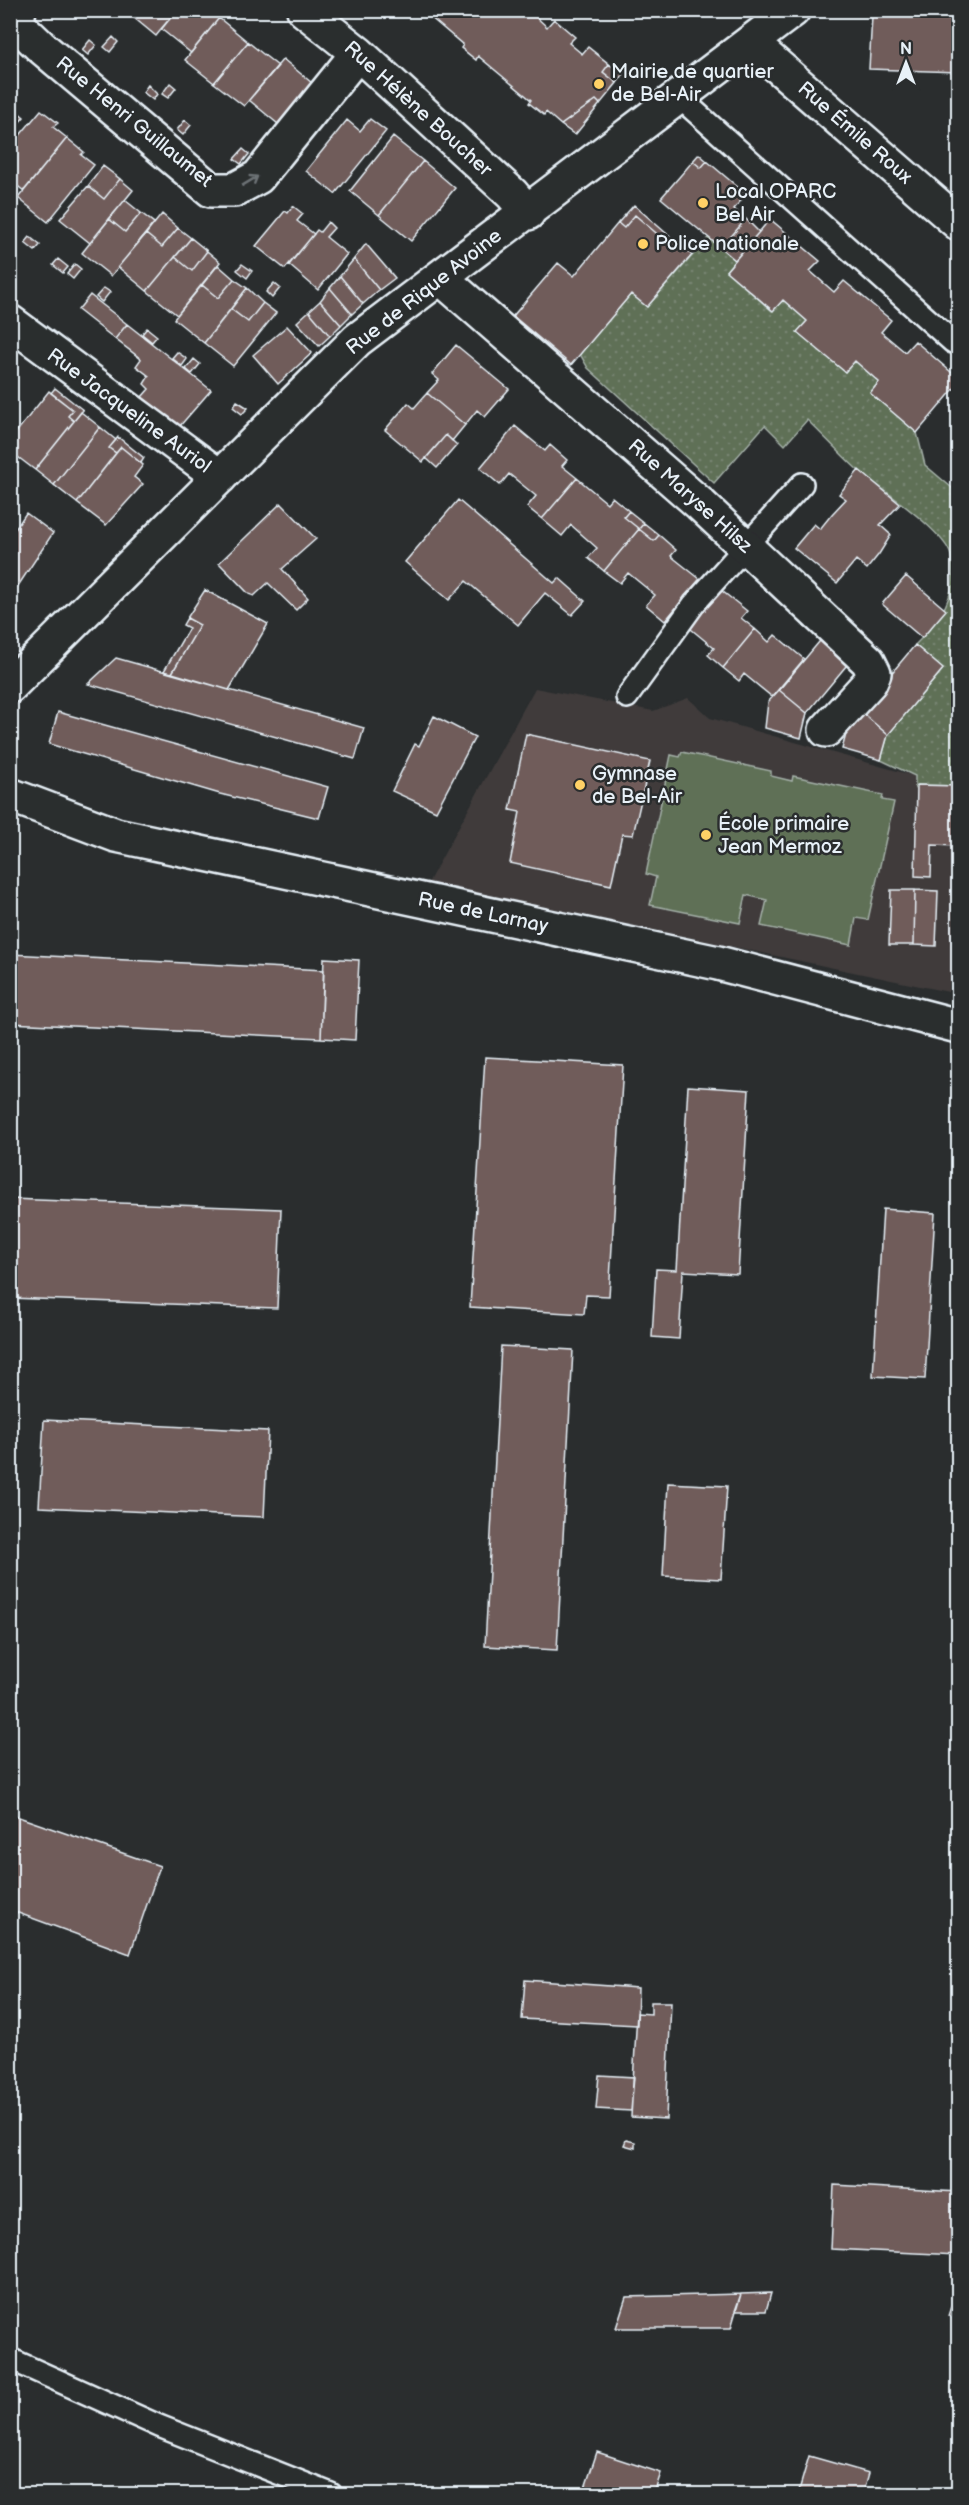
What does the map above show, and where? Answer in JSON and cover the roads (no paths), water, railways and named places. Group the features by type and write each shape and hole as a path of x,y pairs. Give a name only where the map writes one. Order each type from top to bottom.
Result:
{"street":[{"name":"Rue Henri Guillaumet","path":"19,10 16,22 40,45 211,190 234,190 258,177 358,53"},
{"name":"Rue Hélène Boucher","path":"304,10 358,53 512,194 528,213"},
{"name":"Rue de Rique Avoine","path":"10,687 357,340 680,98 793,10"},
{"name":"Rue Émile Roux","path":"751,44 958,223"},
{"name":"Rue Maryse Hilsz","path":"441,278 746,546 857,648 872,665 873,673 870,681 826,730"},
{"name":"Rue Jacqueline Auriol","path":"10,322 219,477"},
{"name":"Rue de Larnay","path":"10,795 116,835 718,963 958,1026"}],"lane":[{"path":"680,98 957,341"},
{"path":"627,697 694,604 802,484"},
{"path":"10,2359 159,2426 331,2494"}],"place":[{"name":"Mairie de quartier de Bel-Air","path":"599,84"},
{"name":"Local OPARC Bel Air","path":"703,203"},
{"name":"Police nationale","path":"643,244"},
{"name":"Gymnase de Bel-Air","path":"580,785"},
{"name":"École primaire Jean Mermoz","path":"706,835"}]}
